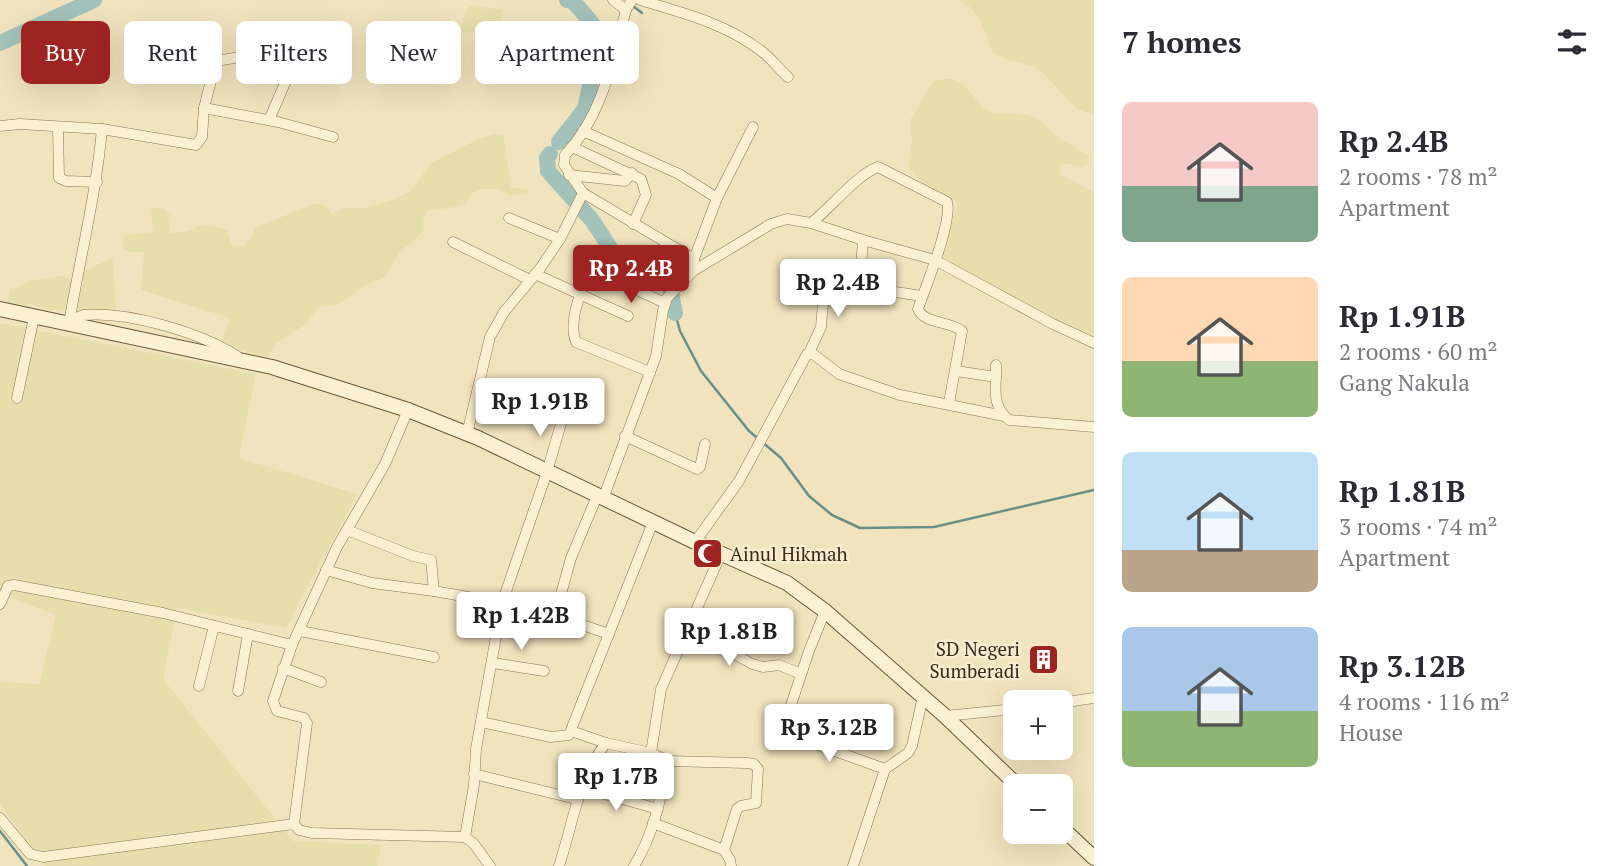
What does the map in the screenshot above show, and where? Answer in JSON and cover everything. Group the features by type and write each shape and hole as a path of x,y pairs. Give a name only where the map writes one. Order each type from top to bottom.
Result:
{"main road":[{"path":"0,309 289,372 408,410 467,433 600,498 787,583 825,611 923,696 1005,774"},
{"path":"1073,838 1094,858"}],"street":[{"path":"613,0 629,5 598,105 565,155 569,176 580,199 633,224 694,259"},
{"path":"640,0 698,17 730,31 766,54 788,77"},
{"path":"0,126 20,124 102,129 196,145 202,136 204,108 216,61 236,58"},
{"path":"269,120 285,84"},
{"path":"204,108 269,120 333,137"},
{"path":"58,127 59,178 66,181 97,182"},
{"path":"693,271 694,259 717,198 754,127"},
{"path":"71,324 80,257 97,182 102,129"},
{"path":"583,131 679,174 717,198"},
{"path":"572,147 641,179 646,195 633,224"},
{"path":"811,223 831,208 869,170 882,168 947,202 948,212 935,260 918,309 919,314 962,331 949,404"},
{"path":"569,176 625,181 632,173"},
{"path":"467,433 490,337 504,312 560,239 580,199"},
{"path":"509,218 560,239"},
{"path":"610,634 556,616 556,612 570,558 600,498 656,356 665,303 693,271 771,223 787,219 811,223 935,260 1053,324 1094,343"},
{"path":"863,240 860,280 862,287 922,296"},
{"path":"453,242 628,316"},
{"path":"611,278 665,303"},
{"path":"695,542 739,481 804,358 817,339 824,312 824,292"},
{"path":"580,295 575,309 573,330 576,342 650,372"},
{"path":"17,398 34,317"},
{"path":"810,351 839,373 900,395 1003,416 1015,422 1094,427"},
{"path":"996,365 994,394 1003,416"},
{"path":"956,371 996,377"},
{"path":"408,410 385,464 326,570 292,645 273,701 277,711 304,718 307,723 294,824 299,830 312,833 465,837 474,844 490,866"},
{"path":"465,837 481,722 502,603 547,472 564,413"},
{"path":"625,436 698,469 705,444"},
{"path":"481,722 551,737 567,736 653,522"},
{"path":"347,530 431,560 434,591"},
{"path":"651,753 661,689 721,554"},
{"path":"326,570 372,583 502,603"},
{"path":"0,604 7,587 11,585 163,613 292,645"},
{"path":"825,611 782,732 886,769"},
{"path":"200,686 214,626"},
{"path":"687,627 752,664 763,667 779,665 801,674"},
{"path":"300,631 434,657"},
{"path":"238,691 248,634"},
{"path":"493,663 544,671"},
{"path":"283,668 321,682"},
{"path":"853,866 886,769 910,750 923,696"},
{"path":"1073,701 1094,698"},
{"path":"945,716 1003,710"},
{"path":"571,731 606,743 651,753 668,761 754,764 758,769 756,803 737,809 724,850"},
{"path":"559,866 576,799 598,753 606,743"},
{"path":"634,866 658,809 668,761"},
{"path":"474,774 576,799"},
{"path":"583,788 658,809"},
{"path":"0,818 30,854 43,857 294,824"},
{"path":"653,823 724,850 731,866"}],"shaded area":[{"path":"958,0 1094,0 1094,115 1077,109 1033,66 1005,59 992,52 980,20 969,6"},
{"path":"476,5 501,10 501,21 475,21 475,32 461,33 461,24 469,7"},
{"path":"952,79 964,85 985,110 1028,115 1038,119 1059,138 1088,155 1089,161 1086,165 1061,165 1059,174 1094,192 1094,339 1072,331 958,268 941,254 957,204 951,196 931,193 908,167 912,143 910,120 934,81"},
{"path":"503,134 511,187 527,189 530,195 509,196 498,189 482,189 473,193 466,203 427,211 423,220 424,230 401,250 384,278 368,284 338,305 318,307 306,324 274,345 268,358 220,343 230,318 141,290 144,253 122,248 123,238 127,235 155,232 150,212 153,208 164,209 171,216 168,233 188,231 206,225 227,230 231,244 244,246 252,237 255,228 315,203 326,205 331,214 345,208 363,208 389,201 410,192 431,163 480,138"},
{"path":"113,258 116,311 48,310 30,304 7,304 10,289 20,287 26,281 61,276 72,280 79,273"},
{"path":"0,323 256,374 239,458 357,494 286,628 177,608 163,679 293,841 381,845 377,866 45,866 0,804 0,682 39,684 56,615 0,594"}],"waterway":[{"path":"0,43 94,0"},
{"path":"559,142 585,109 601,34 573,1 567,0"},
{"path":"633,6 642,13"},
{"path":"550,154 547,158 548,171 592,220 612,251 669,282 675,313"},
{"path":"675,313 680,331 701,371 749,431 781,458 809,496 832,515 860,528 934,527 1094,490"},
{"path":"0,831 27,866"}],"place":[{"name":"Ainul Hikmah","path":"707,553"},
{"name":"SD Negeri Sumberadi","path":"1043,659"}]}
